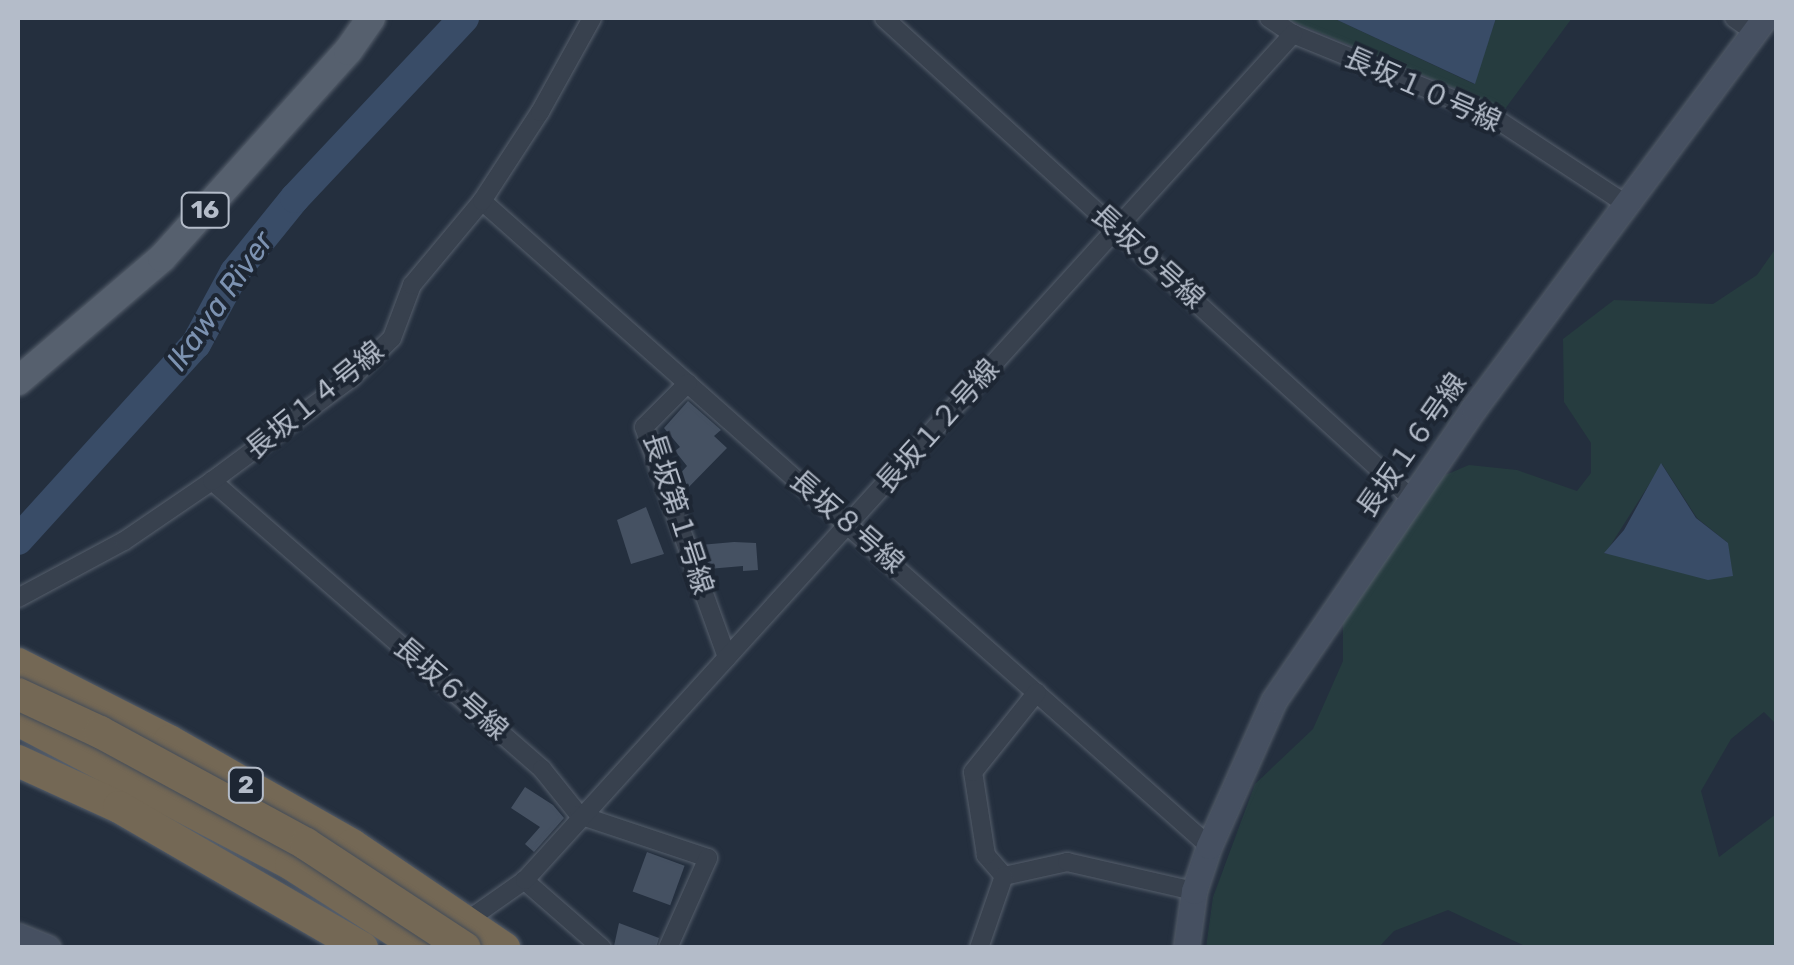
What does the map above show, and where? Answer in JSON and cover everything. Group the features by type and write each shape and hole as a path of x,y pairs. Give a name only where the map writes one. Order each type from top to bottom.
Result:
{"highway":[{"name":"2","path":"18,664 169,742 352,845 466,934 504,948"},
{"path":"18,694 100,732 466,934"},
{"path":"18,720 291,864 424,948"},
{"path":"18,761 118,807 362,948"}],"main road":[{"name":"16","path":"18,381 162,258 348,51 371,18"}],"street":[{"name":"長坂１４号線","path":"18,598 124,541 212,481 352,378 392,338 412,284 482,202 540,112 592,18"},
{"name":"長坂９号線","path":"884,18 1411,498"},
{"name":"長坂１０号線","path":"1268,18 1294,34 1487,113 1623,202"},
{"name":"長坂１６号線","path":"1186,948 1194,891 1209,846 1274,700 1411,498 1750,22"},
{"name":"長坂１２号線","path":"466,934 524,880 579,815 850,524 1294,34"},
{"name":"長坂８号線","path":"482,202 1209,846"},
{"name":"長坂第１号線","path":"688,383 644,427 727,658"},
{"name":"長坂６号線","path":"212,481 542,770 579,815"},
{"path":"1004,876 986,855 974,772 1037,692"},
{"path":"579,815 708,858 668,948"},
{"path":"1004,876 1068,862 1194,891"},
{"path":"979,948 1004,876"},
{"path":"524,880 602,948"},
{"path":"424,948 466,934"},
{"path":"18,936 48,948"}],"green space":[{"path":"1284,18 1333,18 1474,84 1496,18 1572,18 1505,109"},
{"path":"1776,248 1776,724 1764,712 1731,739 1701,791 1719,857 1776,814 1776,947 1527,947 1448,910 1394,931 1379,947 1206,948 1213,897 1255,784 1313,729 1343,661 1343,623 1443,476 1469,465 1517,470 1577,491 1591,473 1591,443 1564,402 1563,339 1614,300 1713,304 1757,275","holes":["1662,464 1697,518 1728,543 1605,554"]}],"water":[{"path":"1333,18 1496,18 1475,84"},
{"path":"1661,463 1696,518 1728,543 1733,576 1708,580 1604,553 1624,530"}],"building":[{"path":"688,401 721,430 714,436 727,448 683,493 676,478 687,466 675,451 680,447 664,428"},
{"path":"646,507 664,554 631,564 617,520"},
{"path":"756,543 758,570 743,571 743,566 708,569 700,545"},
{"path":"525,787 553,805 564,818 534,852 525,844 540,827 511,808"},
{"path":"647,852 685,866 670,905 633,891"},
{"path":"619,923 659,938 656,948 614,946"}],"waterway":[{"name":"Ikawa River","path":"18,540 196,344 235,272 295,198 464,18"}]}
